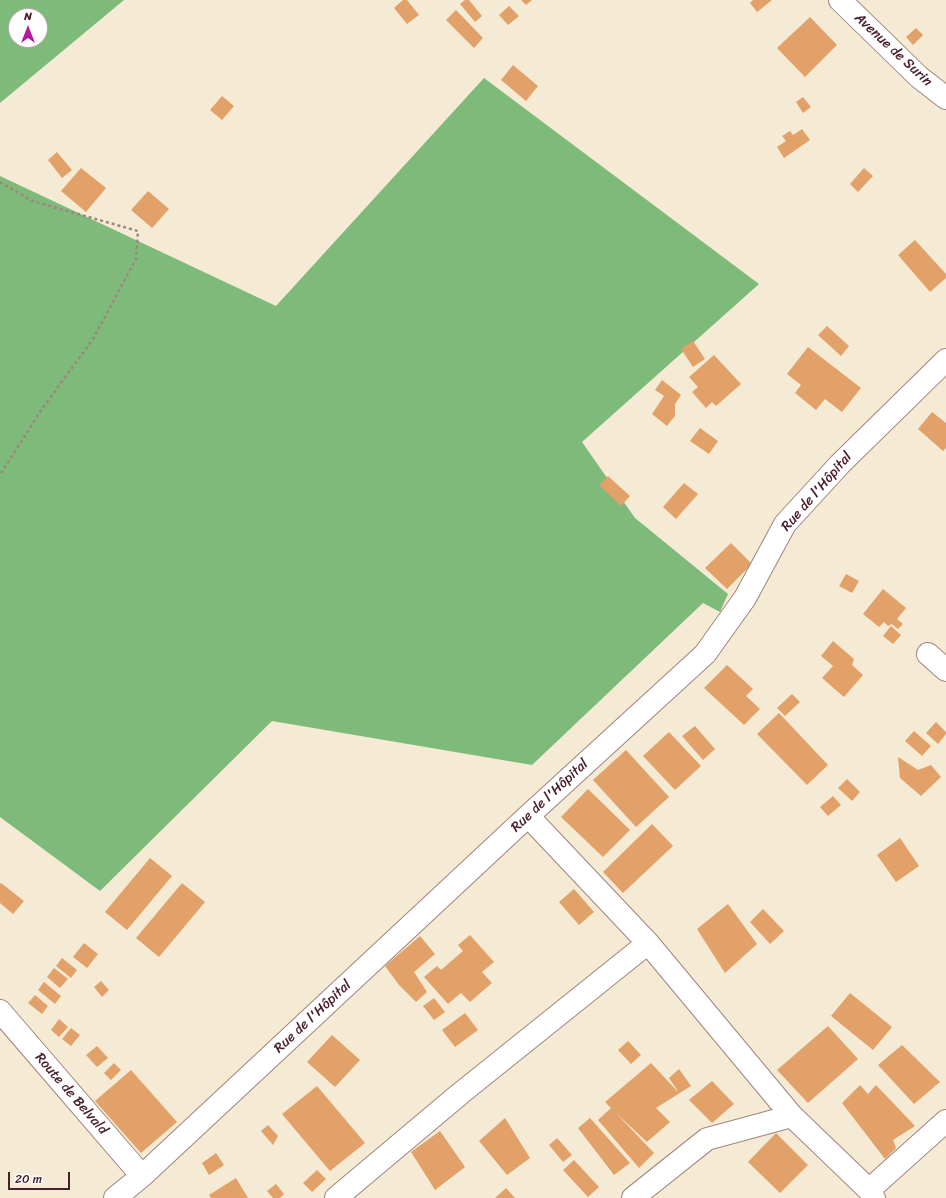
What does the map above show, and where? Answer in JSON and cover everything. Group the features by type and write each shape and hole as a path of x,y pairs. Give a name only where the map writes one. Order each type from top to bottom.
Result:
{"street":[{"name":"Avenue de Surin","path":"840,0 919,77 946,98"},
{"name":"Rue de l'Hôpital","path":"115,1198 142,1176 528,816 705,654 745,598 785,524 840,464 946,360"},
{"path":"928,654 946,670"},
{"path":"528,816 648,943 792,1116 871,1194 946,1121"},
{"path":"336,1198 461,1093 648,943"},
{"name":"Route de Belvald","path":"0,1011 142,1176"},
{"path":"633,1198 707,1139 792,1116"}],"path":[{"path":"0,182 32,201 138,232 136,259 93,339 42,409 0,475"}],"green space":[{"path":"0,0 124,0 0,103"},
{"path":"484,78 759,284 582,442 635,518 728,594 720,612 703,603 532,765 272,721 100,891 0,817 0,176 276,306"}],"building":[{"path":"403,0 407,0 419,15 407,24 394,8"},
{"path":"465,0 469,0 482,16 475,22 460,4"},
{"path":"521,0 532,0 526,5"},
{"path":"753,0 772,0 757,12 750,3"},
{"path":"509,6 519,16 508,25 499,15"},
{"path":"456,10 483,38 474,48 446,20"},
{"path":"810,17 837,45 805,77 777,48"},
{"path":"916,28 923,35 913,45 906,37"},
{"path":"513,65 538,86 526,101 501,80"},
{"path":"222,96 234,106 222,120 210,110"},
{"path":"803,97 811,107 803,113 796,102"},
{"path":"802,129 810,140 784,158 777,147 786,141 782,136 790,131 793,135"},
{"path":"57,152 72,170 62,178 48,160"},
{"path":"81,168 106,188 86,212 61,191"},
{"path":"864,168 873,176 858,192 850,184"},
{"path":"148,191 169,209 152,228 131,210"},
{"path":"915,240 946,274 946,278 930,292 898,255"},
{"path":"827,326 849,346 841,356 818,335"},
{"path":"693,341 705,359 693,367 681,349"},
{"path":"808,347 861,388 842,412 825,399 816,410 795,393 801,385 787,374"},
{"path":"714,355 741,384 716,406 712,402 706,408 692,392 698,387 689,377"},
{"path":"662,380 681,395 675,404 675,416 667,426 652,414 664,396 655,390"},
{"path":"932,412 946,423 946,448 943,451 918,429"},
{"path":"700,428 718,441 709,454 690,441"},
{"path":"608,476 630,496 621,506 599,485"},
{"path":"684,483 698,494 676,519 663,507"},
{"path":"731,543 752,564 727,589 705,568"},
{"path":"846,574 859,581 852,593 839,586"},
{"path":"883,589 906,608 897,619 903,624 898,629 892,624 888,626 884,622 879,627 863,614"},
{"path":"891,626 901,635 893,644 883,636"},
{"path":"833,641 854,659 852,665 863,675 844,697 822,678 833,666 821,656"},
{"path":"727,665 753,689 746,696 760,709 744,725 704,688"},
{"path":"792,694 800,702 785,716 777,708"},
{"path":"779,713 828,765 807,785 757,734"},
{"path":"936,722 946,732 938,744 926,733"},
{"path":"695,726 715,749 703,760 682,736"},
{"path":"914,731 931,746 922,756 905,741"},
{"path":"669,732 701,766 675,790 643,756"},
{"path":"626,750 669,797 636,827 593,780"},
{"path":"898,757 918,770 931,765 941,777 921,796 900,778"},
{"path":"847,779 860,792 852,801 838,788"},
{"path":"588,789 630,830 603,857 561,817"},
{"path":"833,796 841,805 828,816 820,807"},
{"path":"652,824 673,846 623,893 603,872"},
{"path":"900,838 919,866 896,882 877,855"},
{"path":"150,858 172,876 127,930 105,912"},
{"path":"1,883 24,901 13,914 0,903"},
{"path":"182,883 205,902 159,957 136,938"},
{"path":"574,889 594,912 579,925 559,902"},
{"path":"728,904 757,944 725,973 697,929"},
{"path":"763,909 784,931 770,944 750,922"},
{"path":"470,935 494,962 482,972 492,983 470,1002 461,993 448,1004 424,977 437,966 441,970 463,951 458,945"},
{"path":"420,936 435,954 414,972 427,992 416,1002 399,985 385,966"},
{"path":"84,943 98,954 87,968 73,957"},
{"path":"62,958 77,970 71,978 56,966"},
{"path":"54,968 68,979 60,988 47,977"},
{"path":"101,981 109,990 102,997 94,987"},
{"path":"44,982 61,996 55,1004 38,990"},
{"path":"850,993 892,1027 873,1050 831,1016"},
{"path":"35,995 48,1006 42,1014 28,1003"},
{"path":"434,998 445,1012 434,1020 423,1006"},
{"path":"465,1013 478,1030 455,1047 442,1030"},
{"path":"59,1019 68,1027 59,1037 51,1030"},
{"path":"828,1026 858,1059 808,1103 777,1070"},
{"path":"71,1028 80,1035 71,1046 62,1039"},
{"path":"332,1035 360,1060 335,1087 307,1062"},
{"path":"628,1041 641,1055 631,1064 618,1050"},
{"path":"902,1045 940,1082 914,1104 878,1065"},
{"path":"97,1046 108,1058 97,1067 86,1055"},
{"path":"114,1063 121,1070 111,1080 104,1073"},
{"path":"651,1063 679,1093 669,1078 679,1069 691,1086 656,1108 670,1122 647,1142 616,1113 654,1153 639,1168 598,1120 611,1108 605,1102"},
{"path":"131,1070 177,1122 141,1153 95,1101"},
{"path":"712,1081 734,1104 712,1123 689,1100"},
{"path":"860,1085 868,1094 876,1085 915,1126 893,1140 896,1148 885,1159 842,1103"},
{"path":"317,1086 365,1143 330,1171 282,1114"},
{"path":"505,1118 530,1158 507,1175 479,1141"},
{"path":"590,1118 630,1163 614,1175 578,1128"},
{"path":"268,1125 278,1136 273,1145 261,1131"},
{"path":"440,1131 465,1167 435,1190 411,1152"},
{"path":"776,1133 808,1165 780,1193 748,1162"},
{"path":"557,1138 572,1155 563,1162 549,1145"},
{"path":"216,1153 224,1165 209,1175 202,1163"},
{"path":"574,1160 599,1187 588,1197 563,1170"},
{"path":"317,1170 326,1179 312,1192 303,1183"},
{"path":"236,1178 248,1198 211,1198 209,1195"},
{"path":"276,1184 284,1194 280,1198 273,1198 267,1191"},
{"path":"506,1188 515,1198 495,1198"}]}
